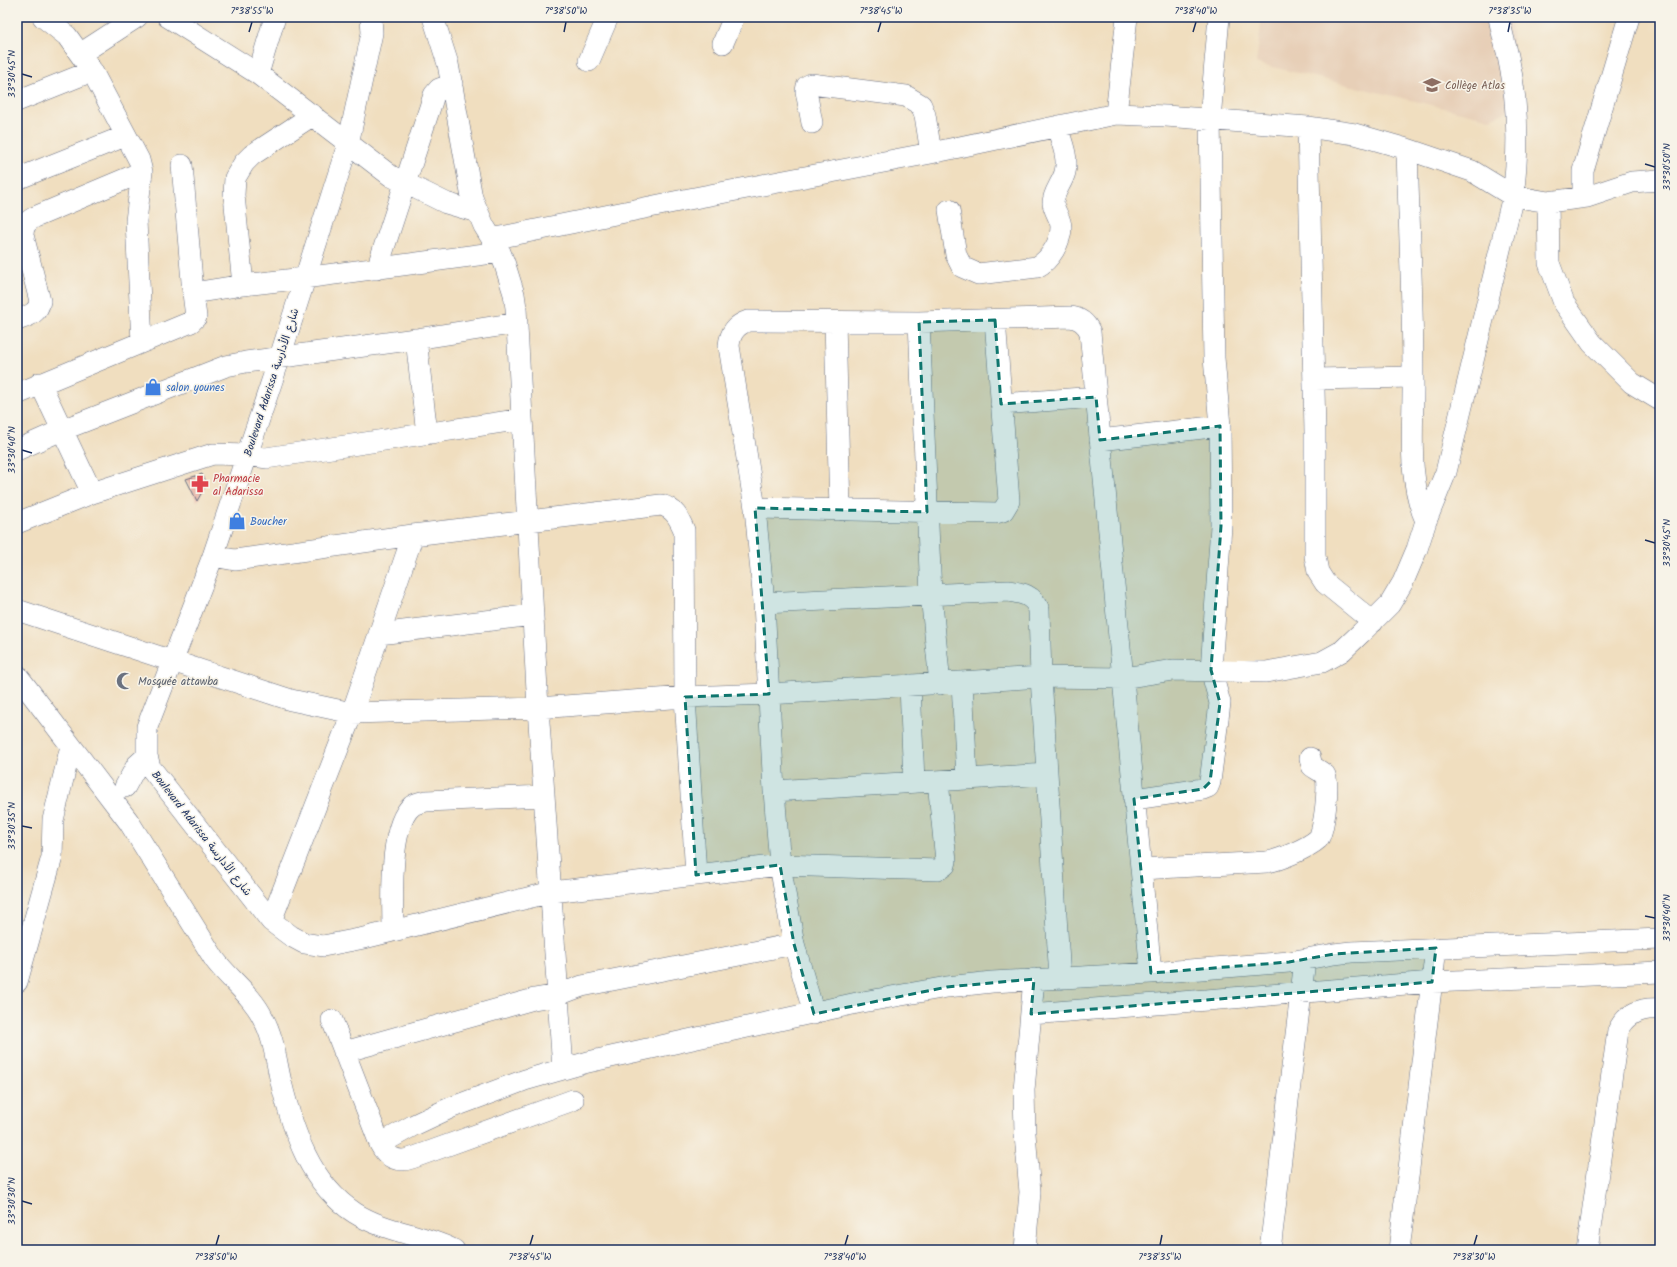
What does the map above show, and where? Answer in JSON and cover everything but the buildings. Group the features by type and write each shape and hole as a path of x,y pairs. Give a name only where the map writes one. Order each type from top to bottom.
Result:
{"street":[{"path":"43,17 67,36 92,71 139,160 142,172 136,221 142,342"},
{"path":"80,54 137,17"},
{"path":"258,74 275,17"},
{"path":"432,17 443,45 452,84 468,184 477,212 496,245 514,294 517,323 538,708 552,892 563,1070"},
{"path":"589,61 608,17"},
{"path":"723,43 734,17"},
{"path":"1116,114 1127,17"},
{"path":"1134,798 1203,789 1208,787 1210,782 1220,703 1211,670 1221,526 1220,426 1214,358 1210,119 1219,17"},
{"path":"17,610 291,700 352,713 538,708 685,697 769,694 1041,677 1123,678 1173,670 1266,672 1322,662 1342,652 1390,604 1417,549 1426,521 1446,472 1512,196 1516,167 1514,92 1499,17"},
{"path":"1587,197 1583,190 1584,171 1629,17"},
{"path":"178,20 258,74 391,176 446,202 477,212"},
{"name":"Boulevard Adarissa شارع الأدارسة","path":"376,22 348,144 280,357 213,556 147,727 147,756 150,767 271,922 304,943 323,946 393,931 552,892 780,865 938,870 945,865 946,861 938,781"},
{"path":"17,101 92,71"},
{"path":"377,269 434,95 438,89 452,84"},
{"path":"812,124 806,92 807,86 811,84 906,96 921,105 925,115 931,153"},
{"path":"193,293 243,285 377,269 496,245 689,199 931,153 1116,114 1166,116 1308,127 1355,134 1407,149 1472,172 1512,196 1548,202 1587,197 1632,182 1660,180"},
{"path":"243,285 234,195 236,178 244,163 252,155 313,115"},
{"path":"949,210 956,255 962,267 978,274 1037,268 1045,263 1058,242 1061,226 1053,203 1065,172 1066,161 1057,127"},
{"path":"1308,127 1314,379 1315,556 1318,572 1325,583 1373,622"},
{"path":"17,179 125,136"},
{"path":"1407,149 1413,378 1413,456 1416,489 1420,508 1426,521"},
{"path":"17,394 40,383 191,322 196,317 182,165"},
{"path":"17,320 31,315 37,309 40,300 23,235 26,223 35,217 142,172"},
{"path":"1548,202 1548,263 1564,303 1592,343 1632,383 1660,400"},
{"path":"814,1014 794,944 780,865 774,791 764,602 755,508 729,346 732,333 742,323 748,321 919,322 1070,317 1080,320 1088,327 1090,332 1151,973"},
{"path":"755,508 996,513 1004,511 1009,501 995,320"},
{"path":"835,322 840,510"},
{"path":"919,322 931,594 940,684"},
{"path":"17,450 62,430 226,366 517,323"},
{"path":"416,339 427,434"},
{"path":"1314,379 1413,378"},
{"path":"40,383 92,493"},
{"path":"1001,404 1096,397"},
{"path":"17,523 92,493 213,454 247,455 266,458 522,419"},
{"path":"1100,440 1220,426"},
{"path":"213,556 235,560 528,520 661,505 668,507 674,511 684,530 685,697 696,875"},
{"path":"271,922 352,713 413,535"},
{"path":"764,602 1008,591 1022,593 1032,598 1036,603 1039,610 1041,677 1060,979"},
{"path":"379,634 533,614"},
{"path":"17,675 129,822 215,960 231,980 249,997 264,1018 272,1042 281,1082 298,1137 311,1166 320,1180 341,1203 368,1221 398,1232 428,1239 454,1250"},
{"path":"962,682 967,779"},
{"path":"910,685 914,782"},
{"path":"17,982 52,858 53,820 71,746"},
{"path":"125,787 137,765 147,756"},
{"path":"1141,869 1268,862 1279,860 1312,843 1319,838 1323,828 1327,783 1325,776 1312,766 1310,758"},
{"path":"774,791 1047,774"},
{"path":"393,931 393,876 398,834 404,816 413,805 426,801 544,796"},
{"path":"380,1144 414,1125 465,1102 524,1080 588,1062 814,1014 857,1003 925,991 992,982 1151,973 1305,960 1334,954 1436,948 1660,939"},
{"path":"344,1052 534,999 558,995 582,986 637,977 794,944"},
{"path":"1399,1250 1436,948"},
{"path":"1270,1250 1305,960"},
{"path":"1031,1014 1432,982 1660,972"},
{"path":"1025,1250 1030,1192 1025,1134 1024,1090 1034,979"},
{"path":"1587,1250 1618,1031 1622,1022 1640,1010 1660,1009"},
{"path":"332,1020 380,1144 383,1150 393,1158 406,1160 573,1100"}],"highlighted area":[{"path":"995,320 1001,404 1096,397 1100,440 1220,426 1221,526 1211,670 1220,703 1210,782 1203,789 1134,799 1151,973 1289,962 1334,954 1436,948 1432,982 1031,1014 1034,979 947,987 814,1014 794,944 780,865 696,875 685,697 769,694 755,508 927,512 919,322"}],"shaded area":[{"name":"Collège Atlas","path":"1262,17 1510,17 1520,106 1490,119 1256,63"}],"place":[{"name":"Collège Atlas","path":"1432,85"},
{"name":"salon younes","path":"153,387"},
{"name":"Pharmacie al Adarissa","path":"200,484"},
{"name":"Boucher","path":"237,521"},
{"name":"Mosquée attawba","path":"125,681"}]}
